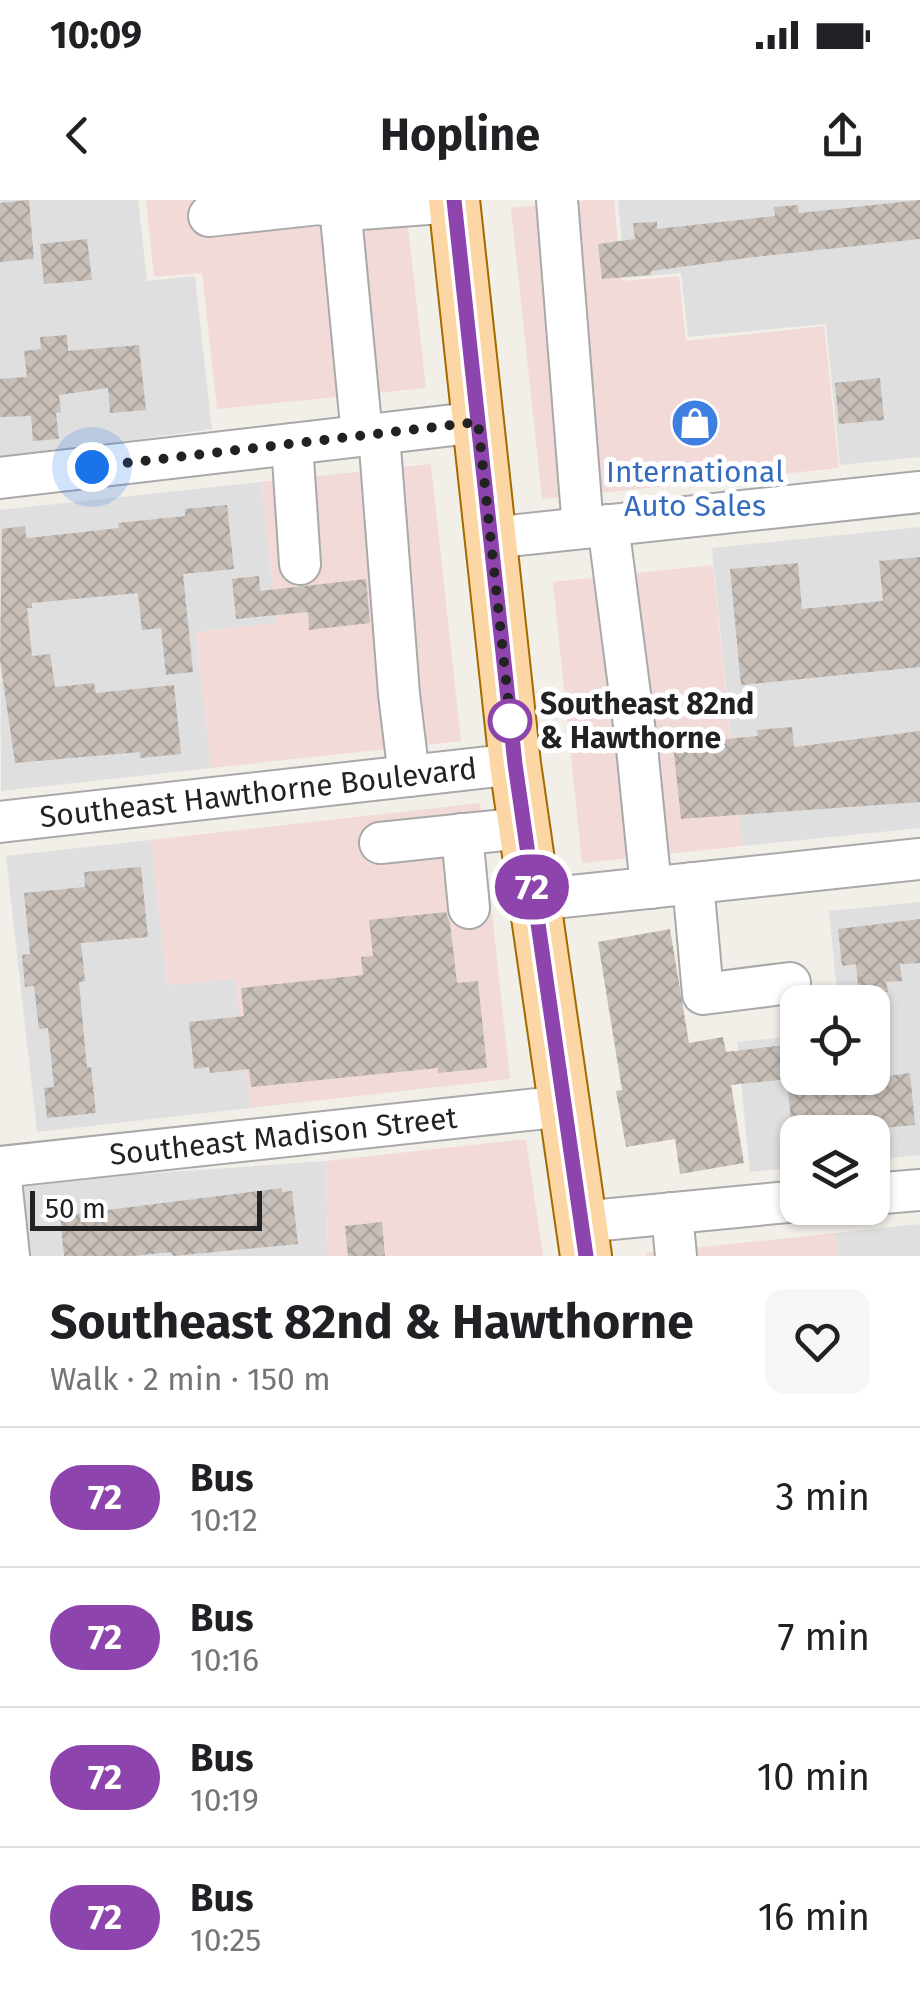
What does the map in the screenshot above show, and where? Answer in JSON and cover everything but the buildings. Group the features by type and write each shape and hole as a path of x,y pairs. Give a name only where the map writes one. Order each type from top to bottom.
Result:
{"main road":[{"path":"454,201 515,764 583,1239"}],"street":[{"path":"556,200 596,527 637,748 651,888"},
{"path":"209,216 319,204 347,210 454,201"},
{"path":"347,210 342,227 371,435 409,776"},
{"path":"0,478 478,422"},
{"path":"292,444 300,564"},
{"path":"490,538 920,492"},
{"name":"Southeast Hawthorne Boulevard","path":"0,822 515,764"},
{"path":"380,842 524,828"},
{"path":"462,834 470,908"},
{"path":"534,900 920,859"},
{"path":"693,883 703,994 790,982"},
{"name":"Southeast Madison Street","path":"0,1168 565,1106"},
{"path":"0,1168 9,1256"},
{"path":"890,1192 920,1190"},
{"path":"583,1239 672,1213 780,1203"},
{"path":"672,1213 676,1256"}],"shaded area":[{"path":"0,200 138,200 147,281 195,276 212,429 0,458"},
{"path":"146,200 405,200 426,388 217,409 202,273 154,277"},
{"path":"614,200 622,281 679,276 686,341 824,326 839,468 542,499 511,208"},
{"path":"618,200 920,200 920,457 840,465 826,324 688,337 681,273 625,278"},
{"path":"431,464 461,741 211,768 196,632 277,623 261,482"},
{"path":"261,482 277,623 196,632 211,768 1,791 0,510"},
{"path":"920,527 920,828 742,846 712,548"},
{"path":"713,565 742,846 582,863 553,582"},
{"path":"480,803 510,1079 250,1108 235,979 167,985 151,840"},
{"path":"151,840 167,985 236,978 250,1108 37,1132 6,856"},
{"path":"920,902 920,1155 890,1158 890,1115 780,1115 780,1169 750,1172 737,1042 780,1038 780,1095 890,1095 890,985 836,985 829,911"},
{"path":"526,1139 543,1256 328,1256 326,1161"},
{"path":"326,1161 328,1256 0,1256 0,1184"},
{"path":"920,1224 920,1256 838,1256 836,1233"},
{"path":"836,1233 838,1256 645,1253"}],"bus line":[{"name":"72","path":"454,200 515,764 586,1256"}],"place":[{"name":"International Auto Sales","path":"695,423"},
{"name":"Southeast 82nd & Hawthorne","path":"510,721"}],"route":[{"path":"92,467 478,422 511,726 510,721"}]}
